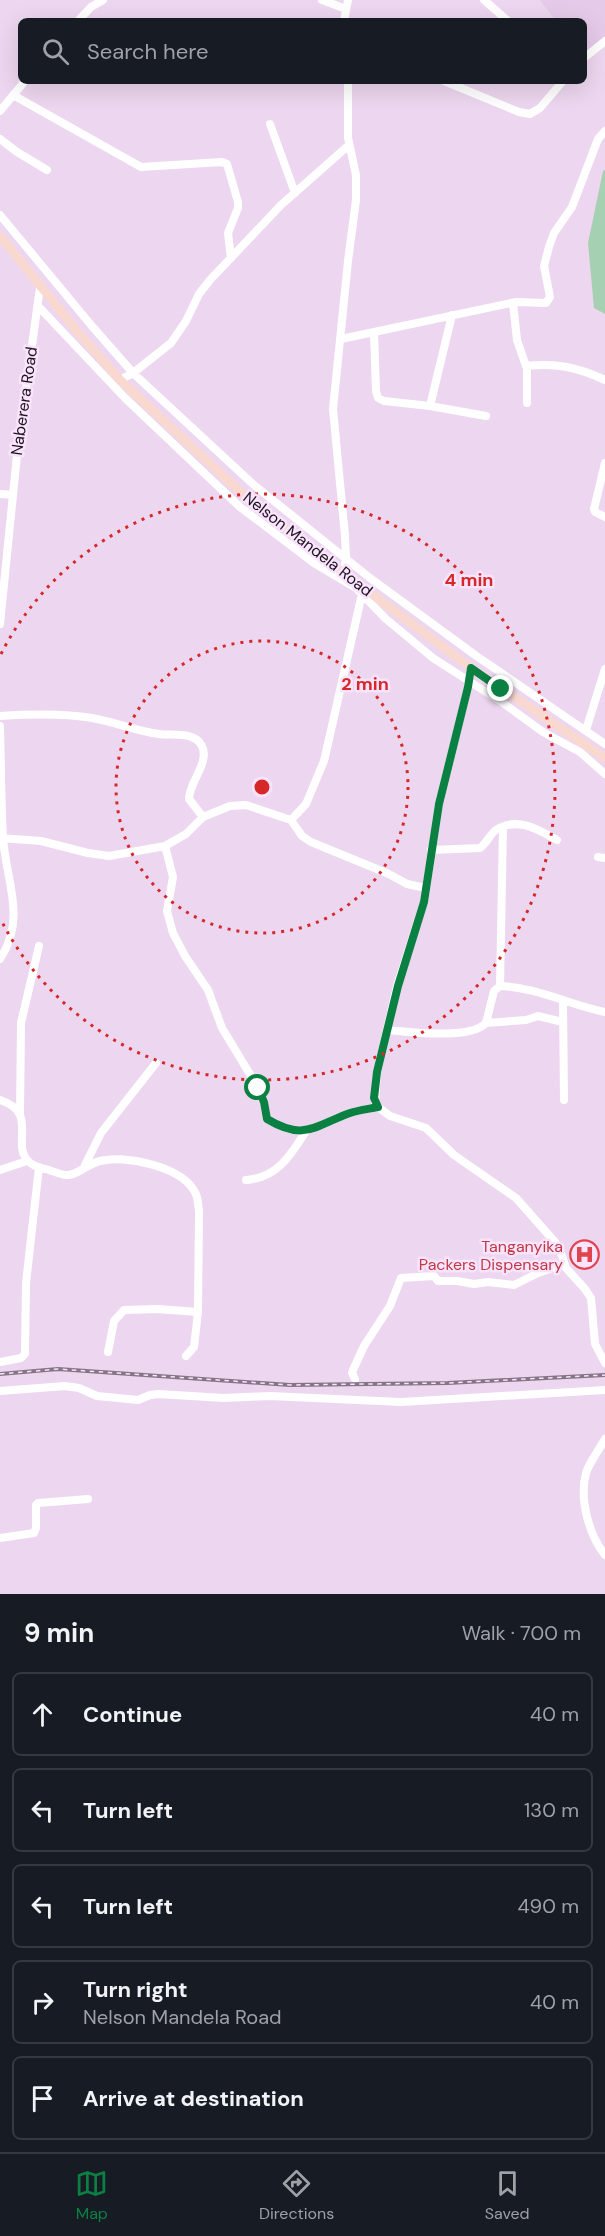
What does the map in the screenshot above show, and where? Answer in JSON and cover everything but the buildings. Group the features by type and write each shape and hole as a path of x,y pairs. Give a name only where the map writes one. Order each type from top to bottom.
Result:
{"main road":[{"name":"Nelson Mandela Road","path":"0,236 40,287 120,380 262,512 471,668 605,758"}],"street":[{"path":"81,18 103,0"},
{"path":"322,0 346,9"},
{"path":"344,18 348,0"},
{"path":"484,0 505,18"},
{"path":"587,56 605,41"},
{"path":"0,111 22,84"},
{"path":"343,572 346,558 333,409 356,200 356,175 349,145 348,84"},
{"path":"451,84 519,112 530,114 540,108 560,84"},
{"path":"13,95 141,167 225,163 238,202 238,208 228,233 231,258"},
{"path":"270,124 295,192"},
{"path":"340,339 513,303 543,304 549,300 550,292 544,266 554,233 572,207 598,139 605,131"},
{"path":"0,139 47,170"},
{"path":"120,380 133,373 171,343 186,321 199,294 231,258 295,192 349,145"},
{"path":"0,215 91,326 133,373 254,485 476,656 605,744"},
{"name":"Naberera Road","path":"0,624 13,495 40,287"},
{"path":"513,303 517,340 526,366 526,403"},
{"path":"38,306 125,398 240,507 314,563 351,585 411,641 543,732 580,752 605,774"},
{"path":"430,406 452,315"},
{"path":"375,332 378,398 394,403 430,406 486,416"},
{"path":"526,366 549,364 570,367 584,370 605,380"},
{"path":"605,463 594,509 595,512 605,517"},
{"path":"0,494 13,495"},
{"path":"291,820 306,804 324,761 362,594"},
{"path":"471,668 443,786 421,916 398,986 375,1086 375,1102 390,1116 426,1128 454,1155 516,1198 558,1245 564,1264 572,1277 591,1298 595,1344 605,1363"},
{"path":"586,730 605,669"},
{"path":"0,716 49,714 83,717 160,734 185,735 202,746 203,754 189,799 203,817"},
{"path":"0,726 2,838 14,912 11,940 0,959"},
{"path":"2,838 41,841 109,856 165,846 186,834 203,817 218,809 237,804 291,820 303,836 311,842 389,874 407,884 426,888"},
{"path":"431,850 480,848 494,831 503,827 526,824 557,840"},
{"path":"501,986 503,827"},
{"path":"165,846 173,878 167,913 177,944 208,990 222,1028 261,1094 267,1119 299,1131 306,1131 351,1113 378,1107"},
{"path":"39,946 21,1023 20,1115 23,1150 27,1161 39,1167 70,1175 78,1172 85,1166 101,1133 156,1063"},
{"path":"486,1023 494,991 501,986 605,1012"},
{"path":"563,1001 564,1100"},
{"path":"388,1030 427,1034 478,1029 486,1023 523,1020 538,1016 562,1022"},
{"path":"0,1101 14,1106 20,1115"},
{"path":"246,1180 264,1177 280,1167 306,1131"},
{"path":"85,1166 108,1160 141,1162 170,1172 188,1182 193,1188 199,1211 198,1312 194,1347 186,1356"},
{"path":"0,1170 27,1161"},
{"path":"0,1362 18,1359 25,1354 26,1283 39,1167"},
{"path":"355,1379 353,1370 364,1346 390,1306 401,1278 435,1276 438,1281 474,1284 488,1282 514,1286 538,1273 564,1264"},
{"path":"108,1352 114,1322 124,1310 157,1308 198,1312"},
{"path":"0,1391 65,1386 79,1388 97,1396 138,1400 158,1394 376,1402 508,1397 605,1390"},
{"path":"605,1439 585,1479 587,1514 596,1542 605,1555"},
{"path":"0,1538 34,1533 38,1503 88,1498"}],"shaded area":[{"path":"540,0 605,0 605,41 587,50 587,18 554,18"}],"green space":[{"path":"605,170 605,314 594,308 588,243"}],"railway":[{"path":"0,1374 58,1369 290,1385 448,1383 605,1375"}],"place":[{"name":"Tanganyika Packers Dispensary","path":"584,1255"}],"route":[{"path":"258,1088 264,1102 267,1119 299,1131 312,1130 351,1113 378,1107 374,1098 377,1072 398,986 421,916 439,804 471,668 501,689"}]}
